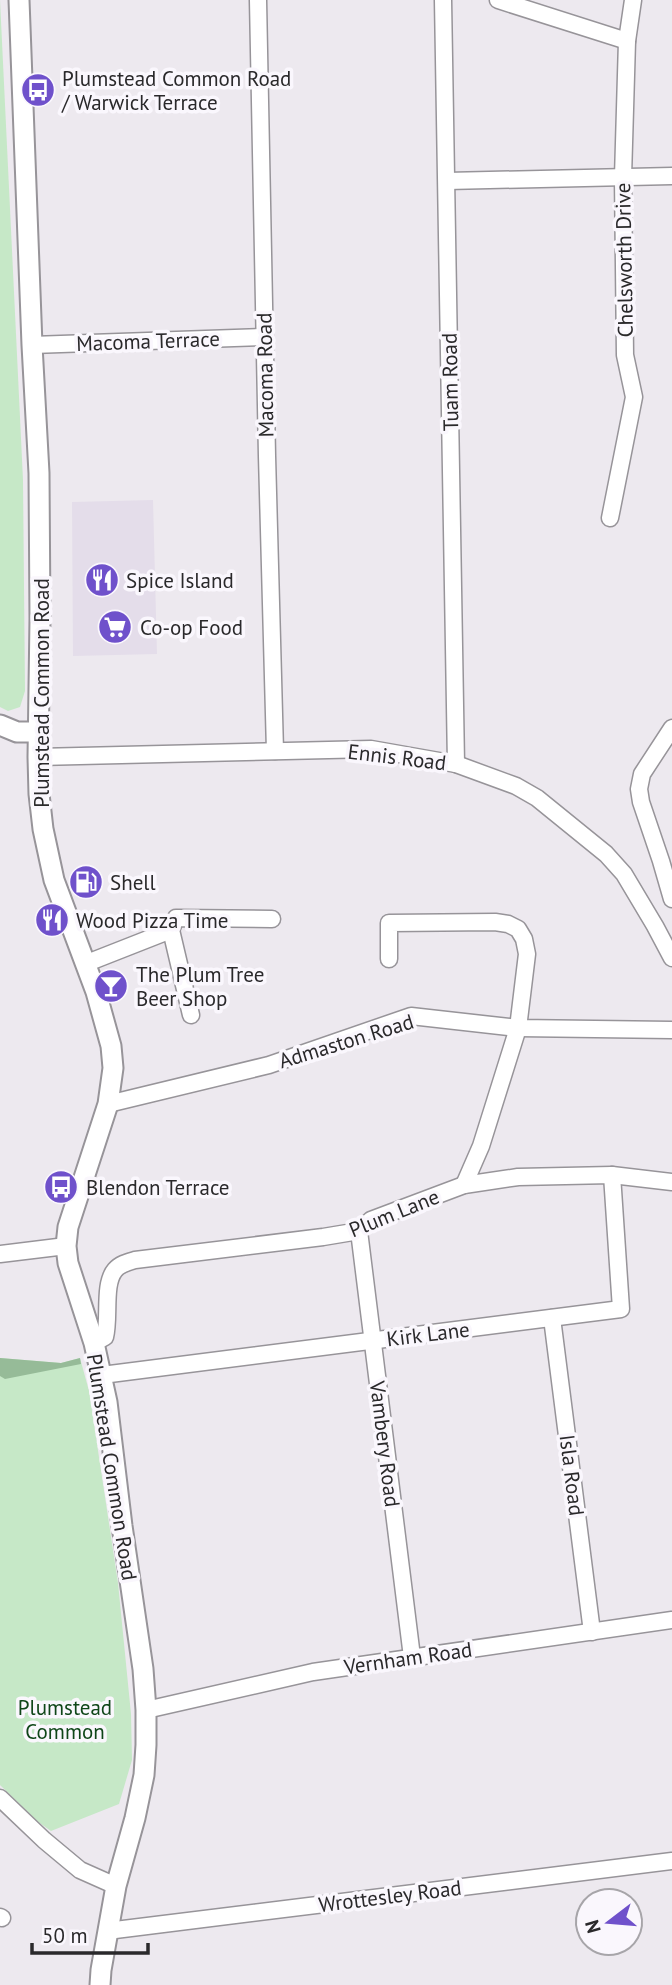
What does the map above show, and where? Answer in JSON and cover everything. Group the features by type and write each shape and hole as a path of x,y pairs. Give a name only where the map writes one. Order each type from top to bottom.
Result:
{"street":[{"name":"Plumstead Common Road","path":"19,0 39,486 38,757 43,829 54,880 87,962 105,1020 113,1068 108,1104 68,1227 66,1246 68,1263 102,1375 143,1669 146,1710 144,1775 116,1886 100,1985"},
{"name":"Macoma Road","path":"258,0 275,751"},
{"name":"Tuam Road","path":"443,0 457,764"},
{"path":"498,0 626,41"},
{"name":"Chelsworth Drive","path":"610,518 634,397 625,355 623,177 626,41 634,0"},
{"path":"447,181 672,176"},
{"name":"Macoma Terrace","path":"32,345 264,337"},
{"path":"0,725 17,732 38,732"},
{"path":"672,728 642,774 639,789 641,802 667,861 672,899"},
{"name":"Ennis Road","path":"38,757 371,749 457,764 516,786 537,798 606,854 624,873 672,958"},
{"path":"191,1015 171,930 176,918 272,919"},
{"path":"389,959 389,923 495,922 518,929 524,939 527,954 518,1028 481,1146 464,1185"},
{"path":"87,962 171,930"},
{"name":"Admaston Road","path":"108,1104 270,1065 411,1016 518,1028 672,1030"},
{"name":"Plum Lane","path":"94,1342 105,1337 108,1324 108,1285 115,1270 135,1260 359,1231 371,1220 464,1185 518,1177 612,1175 672,1182"},
{"name":"Kirk Lane","path":"102,1375 621,1309 612,1175"},
{"name":"Vambery Road","path":"359,1231 412,1657"},
{"path":"0,1254 66,1246"},
{"name":"Isla Road","path":"552,1318 592,1632"},
{"name":"Vernham Road","path":"146,1710 313,1672 672,1620"},
{"path":"0,1798 80,1870 116,1886"},
{"name":"Wrottesley Road","path":"107,1931 672,1861"}],"shaded area":[{"path":"153,500 157,654 73,656 72,502"}],"green space":[{"path":"0,0 23,480 25,691 20,707 8,711 0,707"},
{"name":"Plumstead Common","path":"0,1358 61,1363 80,1358 89,1391 118,1583 131,1714 132,1760 119,1804 51,1831 0,1785"},
{"path":"0,1358 61,1363 80,1358 81,1364 5,1379 0,1376"}],"place":[{"name":"Plumstead Common Road / Warwick Terrace","path":"38,90"},
{"name":"Spice Island","path":"102,580"},
{"name":"Co-op Food","path":"115,627"},
{"name":"Shell","path":"86,882"},
{"name":"Wood Pizza Time","path":"52,920"},
{"name":"The Plum Tree Beer Shop","path":"111,986"},
{"name":"Blendon Terrace","path":"61,1187"}]}
